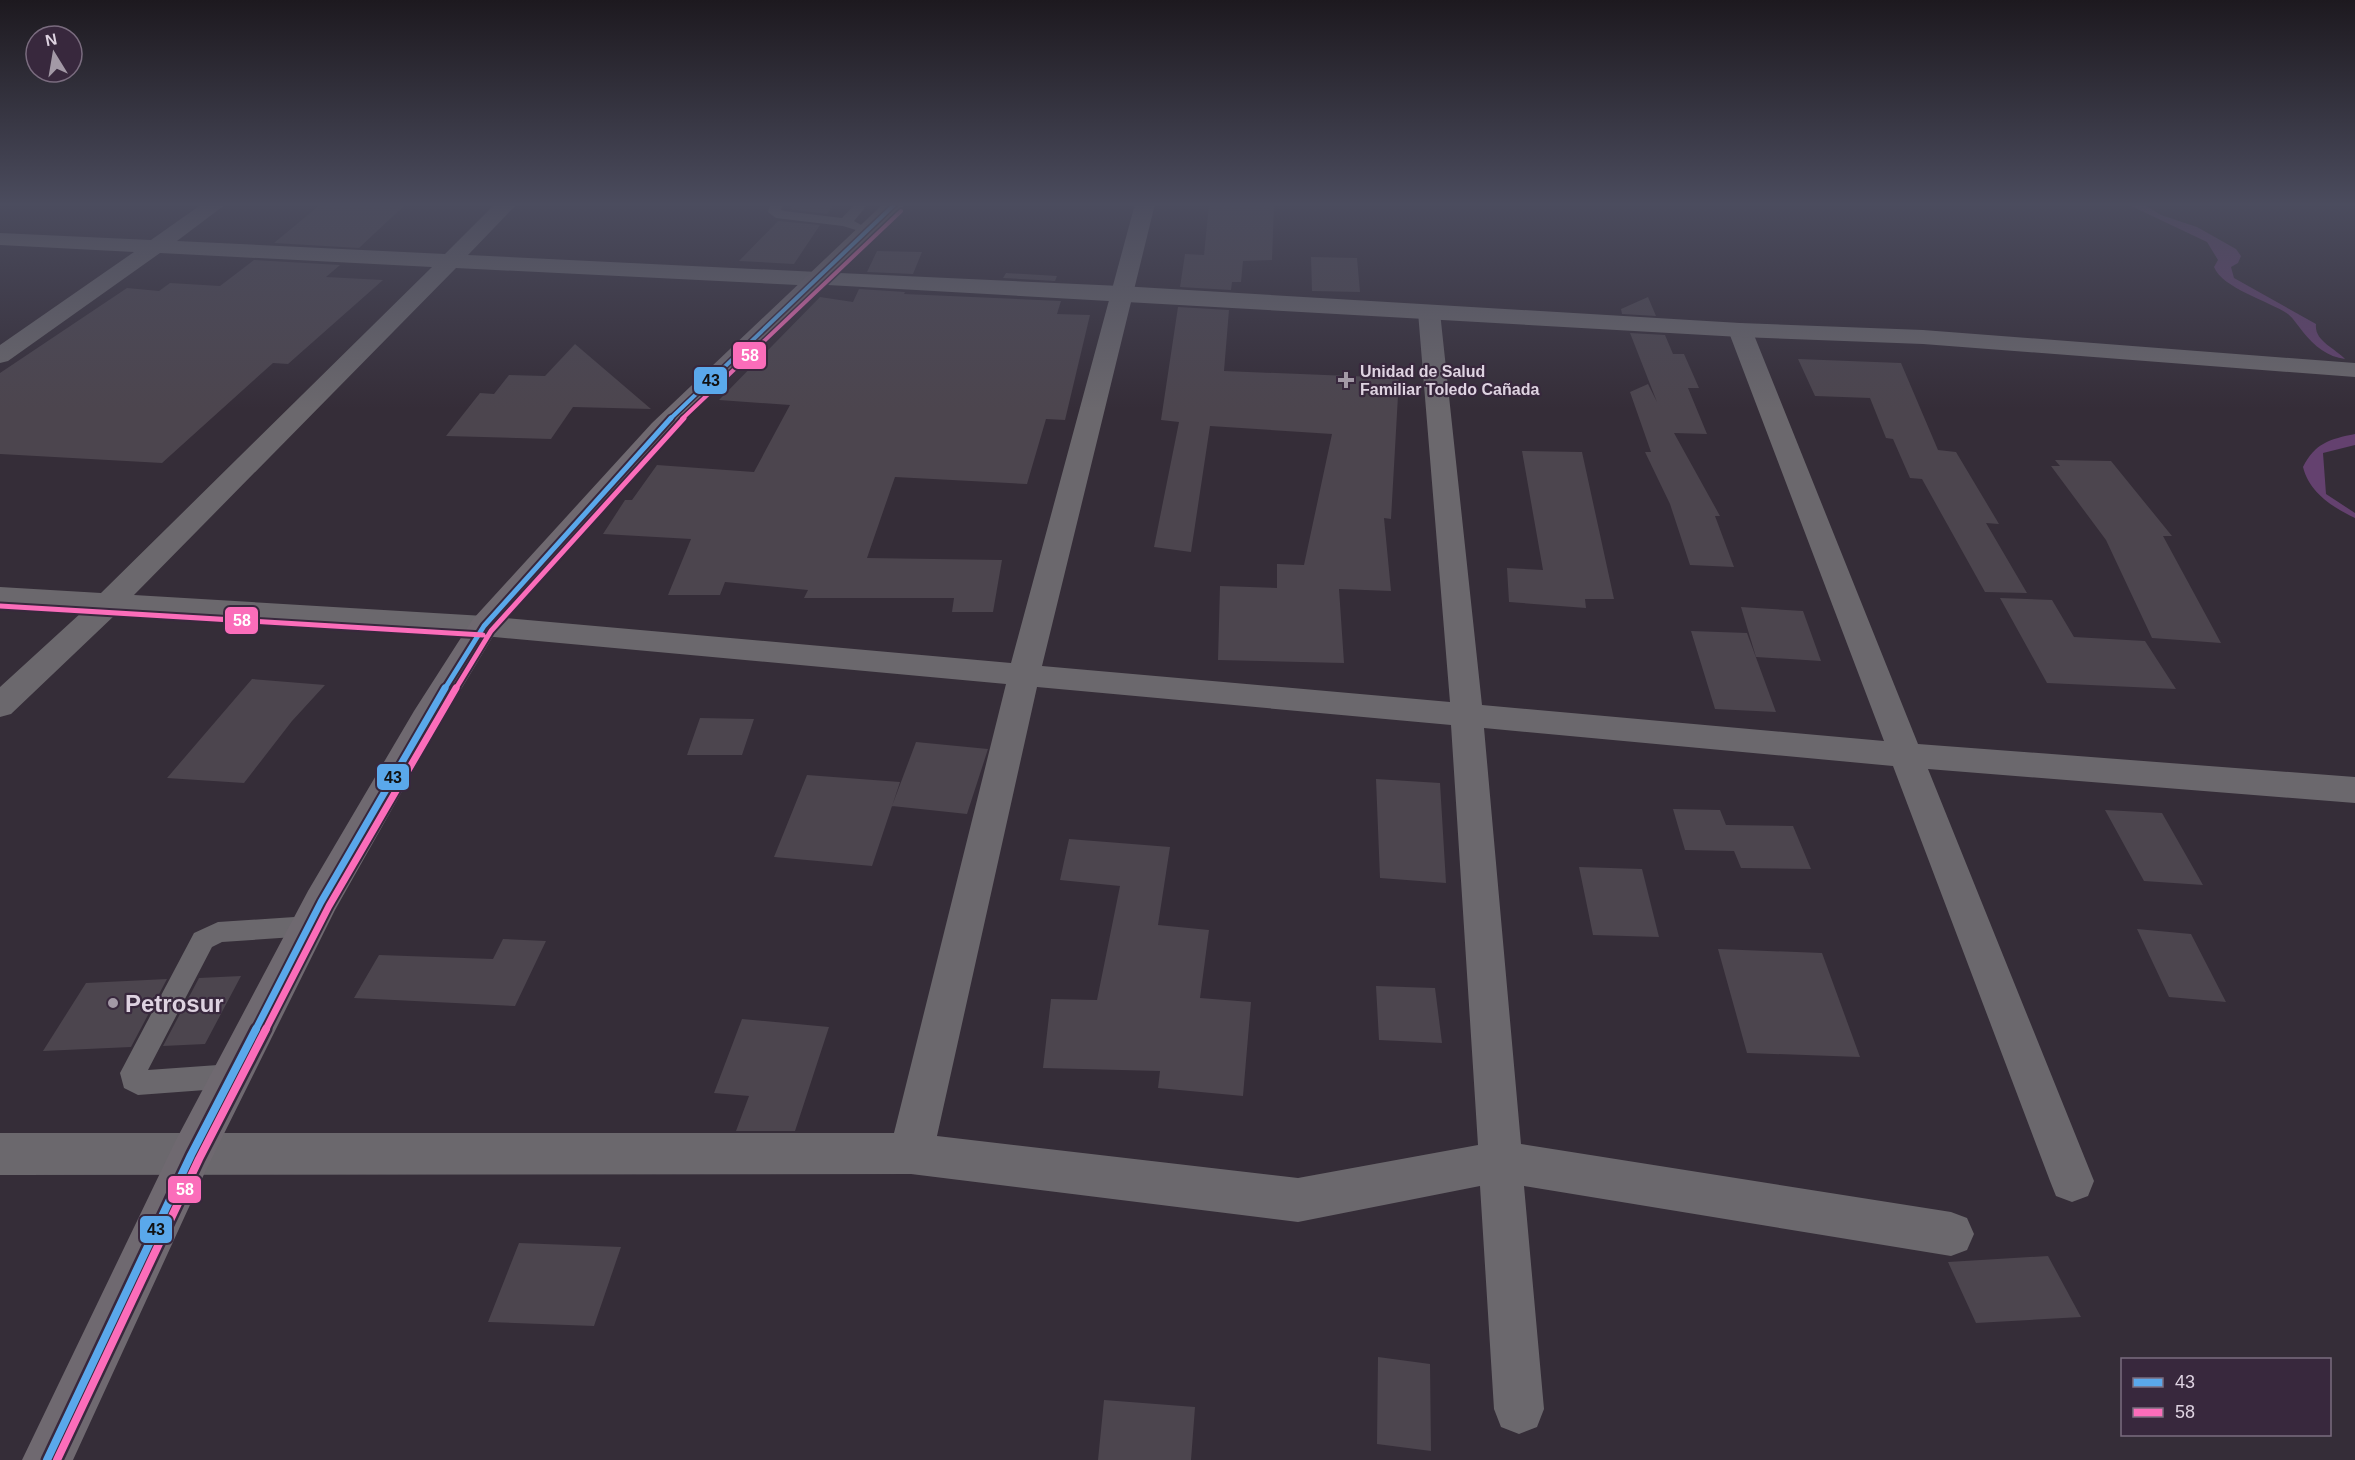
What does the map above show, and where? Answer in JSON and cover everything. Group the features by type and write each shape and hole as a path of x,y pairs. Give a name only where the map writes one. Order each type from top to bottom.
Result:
{"main road":[{"path":"47,1460 191,1155 309,926 426,719 484,626 661,428 825,272"}],"street":[{"path":"0,356 119,272"},
{"path":"0,706 109,603 437,272"},
{"path":"668,272 1121,294 1740,330 1934,338 2355,370"},
{"path":"911,1153 1024,674 1127,272"},
{"path":"1429,312 1467,715 1519,1409"},
{"path":"1740,330 2072,1181"},
{"path":"0,597 484,626 1906,755 2355,790"},
{"path":"0,1154 911,1153 1298,1200 1500,1161 1951,1234"}],"lane":[{"path":"232,1076 138,1083 133,1080 133,1073 203,940 218,932 309,926"}],"shaded area":[{"path":"2217,272 2232,272 2234,278 2316,324 2316,330 2322,340 2345,359 2333,356 2317,346 2288,314 2236,288"},
{"path":"2355,434 2355,445 2323,453 2326,494 2355,513 2355,518 2323,498 2310,484 2303,467 2313,452 2324,443"}],"building":[{"path":"238,272 332,272 326,277 383,280 288,364 273,363 162,463 0,454 0,373 127,288 159,291 170,283 220,286"},
{"path":"870,272 914,272 913,274"},
{"path":"1182,272 1242,272 1241,282 1232,282 1231,290 1180,287"},
{"path":"1311,272 1358,272 1360,292 1312,291"},
{"path":"1006,273 1057,276 1055,281 1003,278"},
{"path":"859,289 905,292 904,294 1061,301 1057,314 1090,315 1065,420 1046,419 1027,484 895,477 867,558 1002,560 993,612 952,612 954,598 804,598 808,590 725,582 720,595 668,595 691,539 603,534 625,500 632,500 657,465 754,472 790,405 719,400 820,297 853,302"},
{"path":"1648,297 1656,316 1622,314 1621,309"},
{"path":"1178,307 1229,310 1224,371 1399,378 1391,519 1384,518 1391,591 1339,589 1344,663 1218,660 1220,586 1277,588 1277,564 1304,565 1332,434 1210,426 1191,552 1154,547 1179,422 1161,420"},
{"path":"1630,333 1665,335 1673,354 1684,354 1699,388 1688,388 1707,434 1674,433 1720,516 1715,516 1734,567 1690,565 1670,504 1645,452 1651,452 1630,392 1648,384 1657,402"},
{"path":"575,344 651,409 573,407 551,439 446,436 480,393 494,394 509,375 545,376"},
{"path":"1798,359 1901,363 1938,450 1956,452 1999,524 1986,523 2027,593 1985,592 1922,479 1910,478 1893,439 1886,438 1870,398 1815,396"},
{"path":"1522,451 1582,452 1614,599 1585,599 1586,608 1509,602 1507,568 1543,570"},
{"path":"2055,460 2111,461 2172,536 2163,536 2221,643 2152,638 2106,540 2051,466 2060,466"},
{"path":"2000,598 2052,600 2074,637 2145,641 2176,689 2047,683"},
{"path":"1741,607 1803,611 1821,661 1756,657"},
{"path":"1691,631 1747,633 1776,712 1715,709"},
{"path":"252,679 325,685 292,721 244,783 167,778"},
{"path":"700,718 754,719 742,755 687,755"},
{"path":"916,742 988,749 967,814 892,806"},
{"path":"807,775 900,782 872,866 774,857"},
{"path":"1376,779 1440,783 1446,883 1380,878"},
{"path":"1673,809 1720,810 1726,825 1793,826 1811,869 1741,868 1734,851 1685,850"},
{"path":"2105,810 2162,813 2203,885 2144,881"},
{"path":"1069,839 1170,847 1158,925 1209,930 1200,998 1251,1002 1243,1096 1158,1088 1160,1071 1043,1068 1051,999 1097,1000 1120,886 1060,880"},
{"path":"1579,867 1642,869 1659,937 1593,935"},
{"path":"2137,929 2191,934 2226,1002 2169,997"},
{"path":"503,939 546,941 515,1006 354,998 379,955 493,959"},
{"path":"1718,949 1822,953 1860,1057 1747,1053"},
{"path":"241,976 205,1044 163,1046 199,978"},
{"path":"167,979 131,1047 43,1051 86,983"},
{"path":"1376,986 1435,988 1442,1043 1379,1040"},
{"path":"742,1019 829,1027 795,1131 736,1131 749,1096 714,1093"},
{"path":"519,1243 621,1247 594,1326 488,1322"},
{"path":"2048,1256 2081,1317 1976,1323 1948,1262"},
{"path":"1378,1357 1430,1364 1431,1451 1377,1444"},
{"path":"1104,1400 1195,1407 1191,1460 1098,1460"}],"transit line":[{"name":"43","path":"47,1460 191,1155 321,902 426,719 484,626 661,428 824,272"},
{"name":"58","path":"57,1460 199,1159 329,906 434,724 491,631 667,434 837,272"},
{"name":"58","path":"0,606 483,635"}],"place":[{"name":"Unidad de Salud Familiar Toledo Cañada","path":"1346,380"},
{"name":"Petrosur","path":"113,1003"}]}
